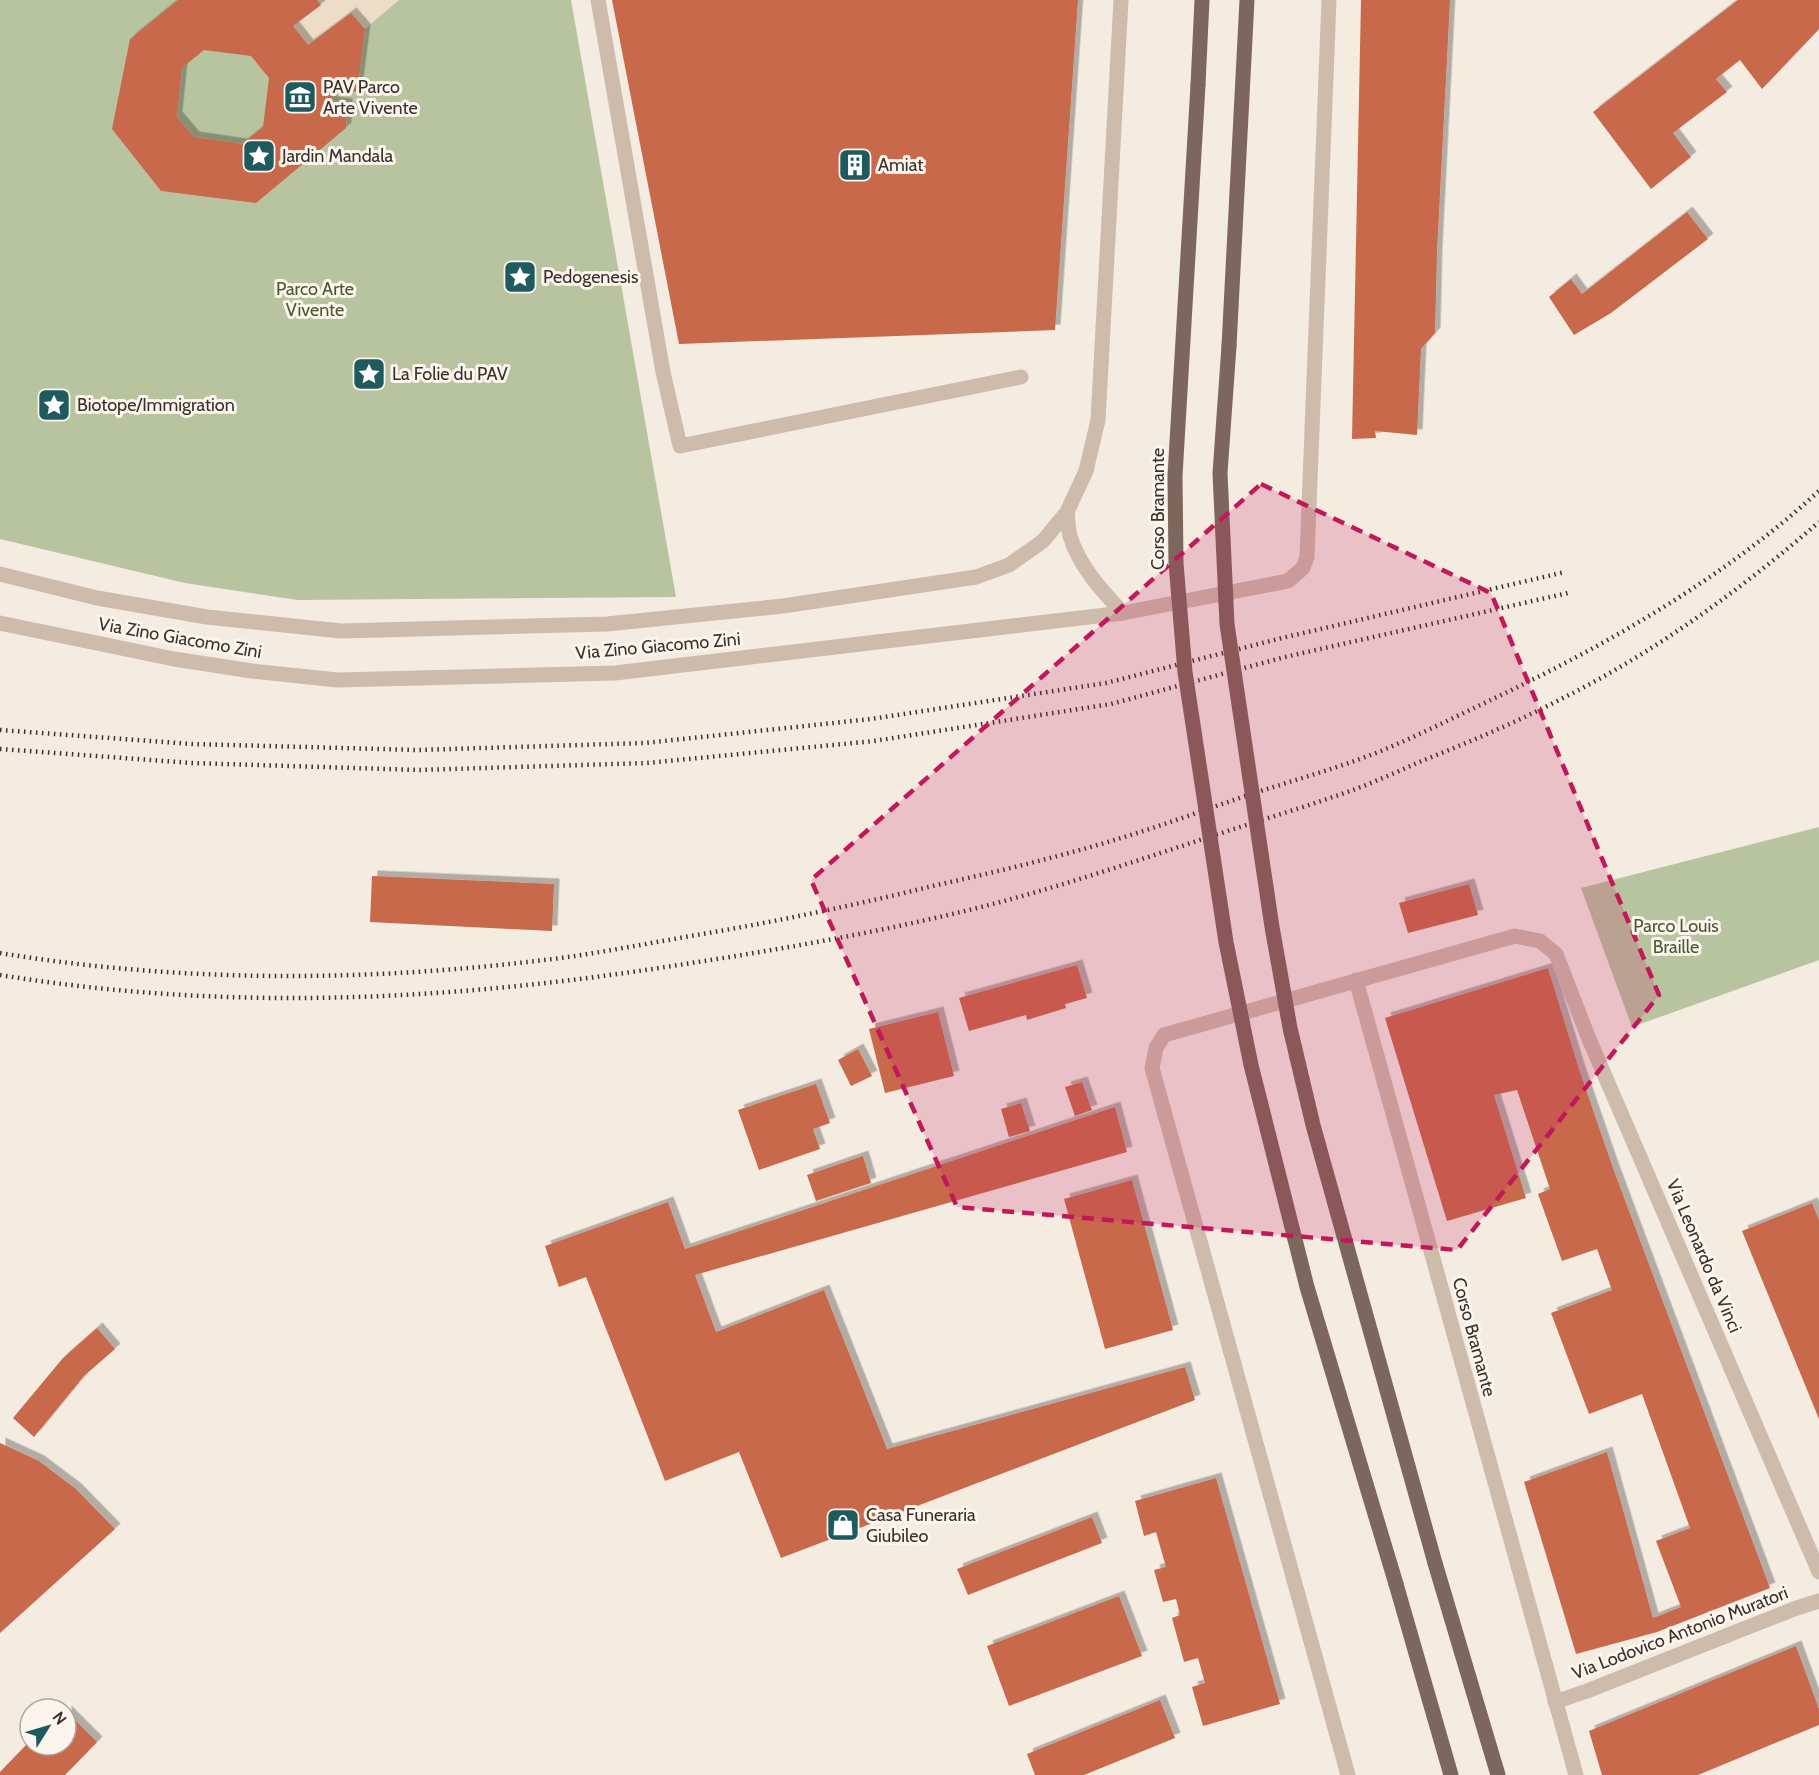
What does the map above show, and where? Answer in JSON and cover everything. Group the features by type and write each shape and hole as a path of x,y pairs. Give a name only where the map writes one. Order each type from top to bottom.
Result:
{"main road":[{"name":"Corso Bramante","path":"1202,0 1174,476 1175,553 1185,672 1226,942 1251,1065 1308,1287 1451,1775"},
{"path":"1247,0 1220,473 1227,624 1270,916 1290,1028 1313,1125 1435,1563 1498,1775"}],"street":[{"path":"598,0 663,372 680,446 1021,377"},
{"path":"1122,0 1098,420 1086,471 1067,512 1070,535 1083,564 1103,592 1124,613"},
{"name":"Via Zino Giacomo Zini","path":"0,622 174,659 252,671 337,680 615,674 1124,613 1281,584 1303,568 1307,557 1329,0"},
{"name":"Via Zino Giacomo Zini","path":"0,574 97,598 207,617 341,631 607,624 783,606 976,578 1009,565 1043,541 1067,512"},
{"name":"Via Leonardo da Vinci","path":"1356,980 1515,936 1540,941 1556,954 1589,1039 1819,1572"},
{"path":"1348,1775 1152,1068 1156,1048 1164,1035 1356,980"},
{"name":"Corso Bramante","path":"1356,980 1575,1775"},
{"name":"Via Lodovico Antonio Muratori","path":"1555,1702 1819,1601"}],"highlighted area":[{"path":"1261,484 1491,593 1659,995 1457,1250 957,1207 811,880"}],"green space":[{"name":"Parco Arte Vivente","path":"0,0 571,0 676,597 298,600 185,583 0,539"},
{"name":"Parco Louis Braille","path":"1819,827 1819,960 1632,1027 1581,888"}],"shaded area":[{"path":"317,0 399,0 365,29 351,13 308,45 293,26 320,5"}],"building":[{"name":"PAV Parco Arte Vivente","path":"178,0 317,0 321,5 293,26 308,45 351,13 365,29 357,92 334,88 332,102 347,104 346,128 256,203 161,191 112,129 130,39","holes":["204,50 251,56 269,78 263,127 242,144 194,137 177,117 182,68"]},
{"name":"Amiat","path":"612,0 1078,0 1055,330 679,344"},
{"path":"1361,0 1450,0 1435,333 1421,349 1417,435 1375,431 1376,438 1352,439"},
{"path":"1738,0 1819,0 1819,29 1762,89 1740,60 1716,79 1727,92 1673,133 1691,157 1651,189 1593,112"},
{"path":"1687,212 1708,239 1611,313 1574,335 1549,297 1571,279 1582,294"},
{"path":"372,876 554,884 552,931 370,922"},
{"path":"1469,884 1478,915 1408,933 1399,903"},
{"path":"1077,965 1087,998 1065,1004 1066,1008 1027,1020 1026,1015 969,1031 959,998"},
{"path":"1548,968 1613,1168 1770,1588 1657,1632 1576,1654 1524,1482 1607,1452 1653,1618 1681,1607 1656,1541 1690,1528 1642,1394 1589,1414 1551,1313 1612,1290 1597,1249 1562,1261 1538,1194 1550,1189 1517,1090 1494,1095 1526,1198 1447,1221 1385,1018"},
{"path":"938,1012 954,1076 885,1093 869,1029"},
{"path":"858,1049 872,1076 851,1086 838,1060"},
{"path":"1082,1082 1092,1110 1075,1116 1065,1087"},
{"path":"816,1084 830,1123 813,1129 820,1149 759,1170 738,1110"},
{"path":"1021,1103 1030,1131 1009,1137 1001,1109"},
{"path":"1115,1107 1127,1152 695,1275 716,1332 824,1290 887,1449 1185,1367 1195,1400 781,1558 739,1452 665,1481 586,1277 559,1287 545,1246 668,1202 685,1249"},
{"path":"863,1156 871,1183 816,1201 807,1175"},
{"path":"1132,1180 1173,1330 1105,1349 1064,1199"},
{"path":"1812,1203 1819,1220 1819,1419 1742,1231"},
{"path":"97,1328 115,1349 84,1376 34,1437 13,1418 63,1358"},
{"path":"0,1443 39,1461 76,1489 115,1529 0,1633"},
{"path":"1216,1478 1280,1704 1203,1726 1192,1687 1205,1683 1198,1658 1184,1662 1172,1618 1180,1615 1176,1599 1163,1602 1154,1570 1166,1567 1156,1532 1144,1536 1135,1501"},
{"path":"1092,1517 1102,1543 968,1595 957,1569"},
{"path":"1119,1596 1142,1656 1009,1706 987,1646"},
{"path":"1796,1646 1819,1709 1819,1725 1698,1775 1602,1775 1589,1731"},
{"path":"1160,1700 1175,1738 1084,1775 1035,1775 1027,1754"},
{"path":"78,1723 97,1742 65,1775 0,1775 0,1772 18,1753 18,1757 78,1757"}],"railway":[{"path":"0,953 141,970 284,976 355,975 497,965 583,955 753,925 1031,863 1138,833 1345,764 1381,751 1438,725 1581,655 1664,606 1744,552 1783,523 1819,491"},
{"path":"0,975 85,987 253,998 336,998 420,994 588,978 711,960 868,932 985,906 1096,874 1353,790 1548,706 1599,679 1665,639 1729,595 1819,522"},
{"path":"0,730 192,744 418,750 645,743 871,719 1106,683 1282,638 1565,572"},
{"path":"0,749 192,763 419,770 647,763 874,741 1111,704 1285,657 1568,593"}],"place":[{"name":"PAV Parco Arte Vivente","path":"300,97"},
{"name":"Jardin Mandala","path":"259,156"},
{"name":"Amiat","path":"855,165"},
{"name":"Pedogenesis","path":"520,277"},
{"name":"La Folie du PAV","path":"369,374"},
{"name":"Biotope/Immigration","path":"54,405"},
{"name":"Casa Funeraria Giubileo","path":"843,1525"}]}
